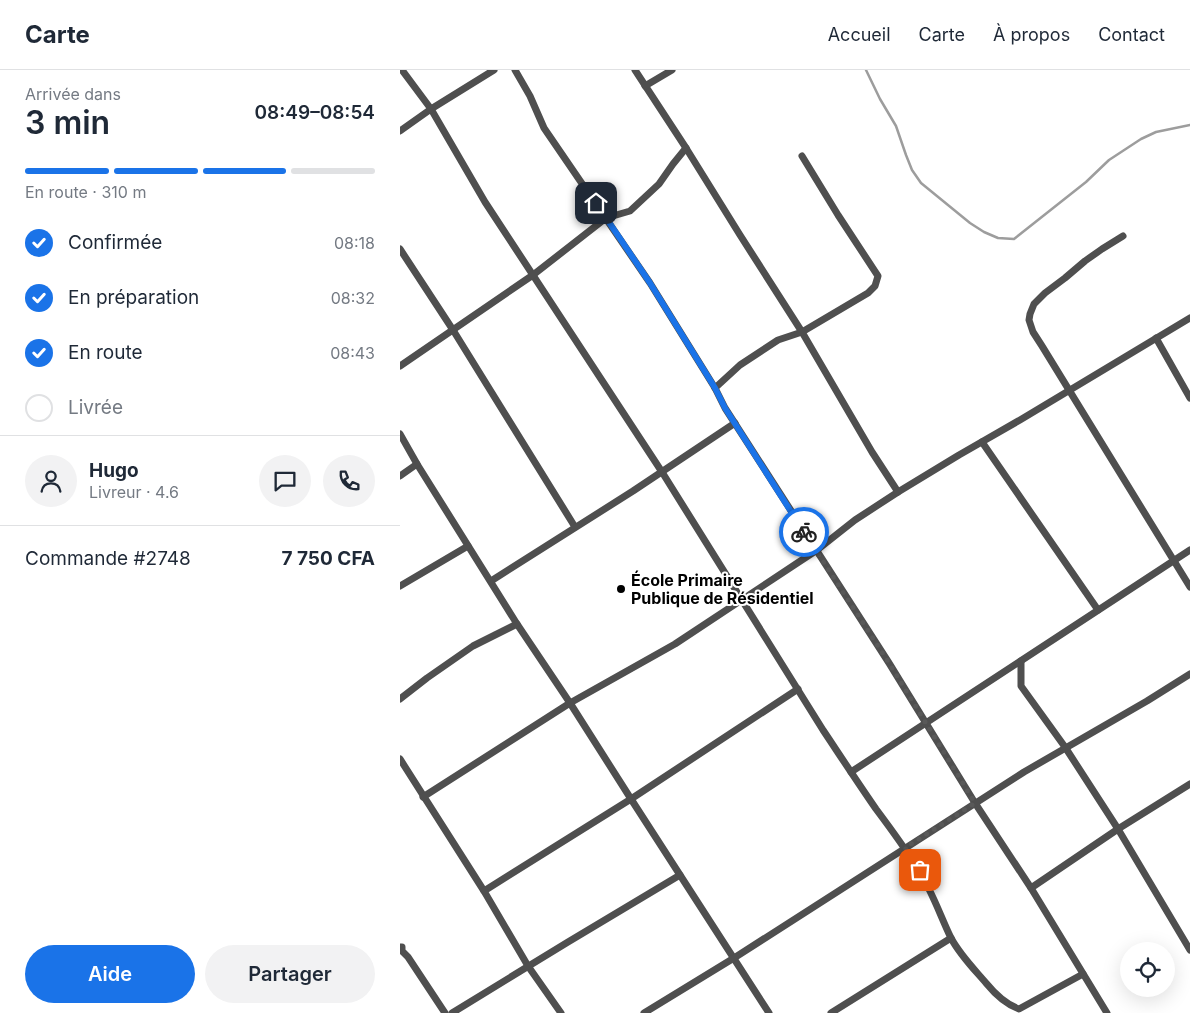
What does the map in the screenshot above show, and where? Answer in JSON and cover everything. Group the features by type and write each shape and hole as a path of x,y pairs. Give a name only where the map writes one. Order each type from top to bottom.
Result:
{"street":[{"path":"402,70 431,109 485,202 662,472 823,730 905,848 930,888 952,938 972,968 1010,1006 1019,1009 1083,974"},
{"path":"400,131 431,109 494,70"},
{"path":"515,70 530,96 544,128 650,283 715,388 725,408 927,722 975,803 1107,1013"},
{"path":"635,70 802,332 872,452 898,492"},
{"path":"645,86 672,70"},
{"path":"400,366 533,275 606,218 630,210 659,184 686,148"},
{"path":"715,388 740,365 778,340 802,332 868,293 875,286 878,276 802,156"},
{"path":"1123,236 1091,257 1045,293 1034,304 1029,320 1033,332 1190,587"},
{"path":"400,249 453,330 575,527"},
{"path":"423,797 570,703 675,644 816,550 855,520 898,492 1190,318"},
{"path":"1156,338 1190,398"},
{"path":"491,581 735,423"},
{"path":"400,434 517,624 570,703 769,1013"},
{"path":"982,442 1098,610"},
{"path":"400,476 417,464"},
{"path":"400,586 468,546"},
{"path":"851,772 1190,550"},
{"path":"400,699 473,646 517,624"},
{"path":"1020,661 1021,686 1065,747 1118,829 1190,950"},
{"path":"644,1013 734,958 1065,747 1147,701 1190,674"},
{"path":"484,892 631,799 798,689"},
{"path":"400,759 528,966 560,1013"},
{"path":"1030,888 1118,829 1190,784"},
{"path":"452,1013 680,875"},
{"path":"831,1013 952,938"},
{"path":"401,946 402,951 408,957 445,1013"}],"waterway":[{"path":"866,70 896,126 912,170 921,183 970,223 998,238 1014,239 1086,182 1109,160 1141,139 1156,132 1190,125"}],"way so far":[{"path":"804,532 927,722 975,803 905,848 920,870"}],"place":[{"name":"École Primaire Publique de Résidentiel","path":"621,589"}],"route":[{"path":"596,203 650,283 715,388 725,408 804,532"}]}
